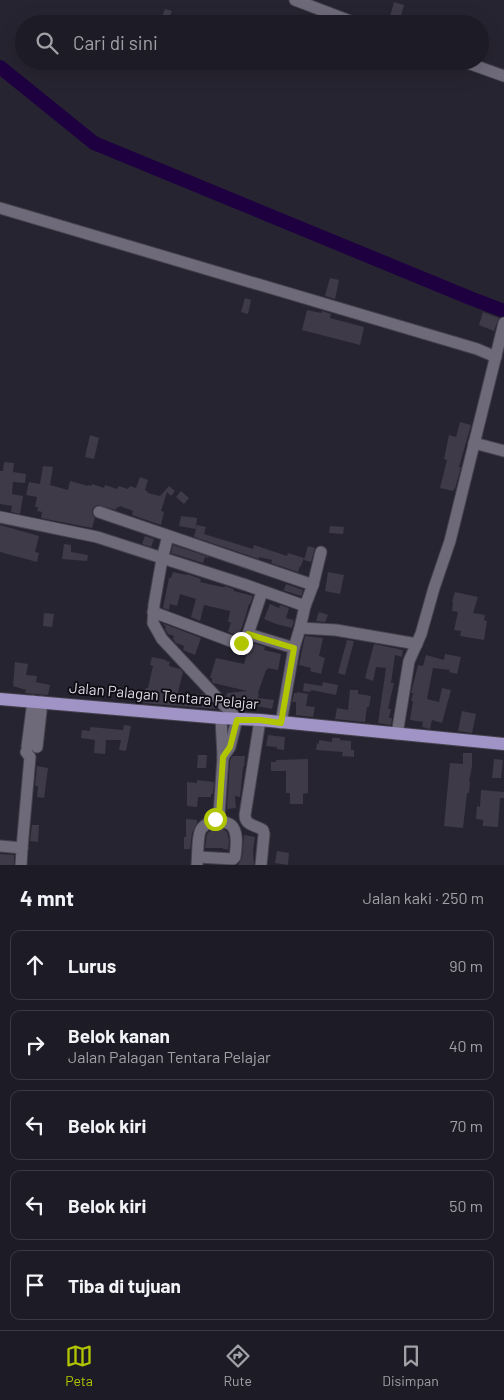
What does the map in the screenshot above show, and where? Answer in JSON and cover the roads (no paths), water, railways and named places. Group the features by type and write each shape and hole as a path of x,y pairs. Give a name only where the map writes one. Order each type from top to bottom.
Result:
{"main road":[{"name":"Jalan Palagan Tentara Pelajar","path":"0,698 237,720 260,720 504,744"}],"street":[{"path":"295,0 334,15"},
{"path":"487,70 504,76"},
{"path":"0,208 477,349 496,357"},
{"path":"397,734 409,661 421,634 450,541 504,323"},
{"path":"474,443 504,451"},
{"path":"99,512 313,585"},
{"path":"0,518 97,537 305,606"},
{"path":"168,536 162,559 153,612 153,623 162,639 237,720 230,747 223,757"},
{"path":"281,723 294,648 321,552"},
{"path":"153,612 236,643 241,643 248,634 262,592"},
{"path":"300,628 336,630 416,644"},
{"path":"248,634 294,648"},
{"path":"21,865 31,751 38,702"},
{"path":"215,819 232,826 236,838 235,857 232,859 197,861 200,831 203,826 219,815 223,757 221,718"},
{"path":"260,720 245,820 247,823 263,830 261,865"},
{"path":"0,846 22,848"}],"waterway":[{"path":"0,67 94,143 504,311"}]}
